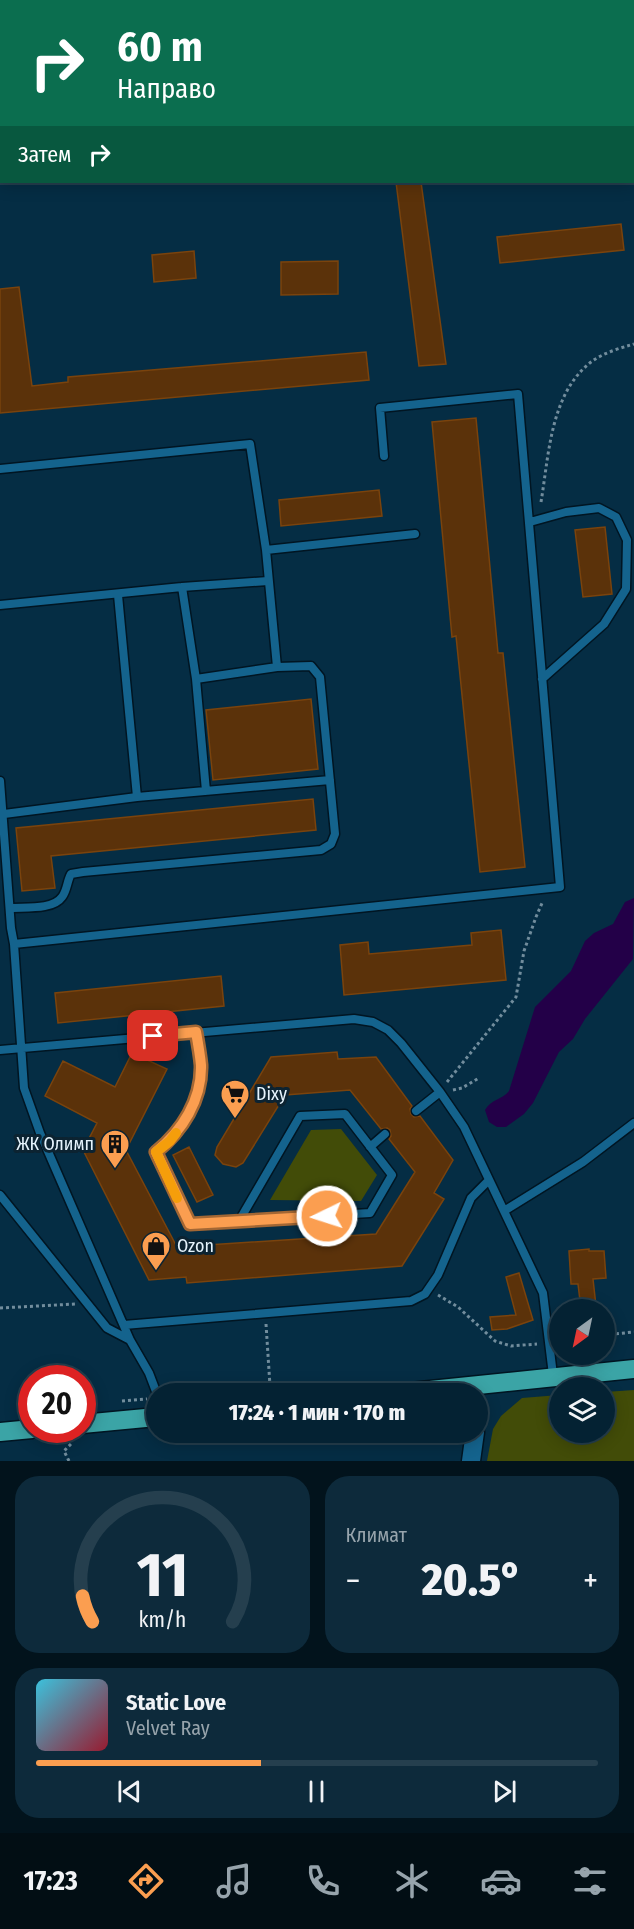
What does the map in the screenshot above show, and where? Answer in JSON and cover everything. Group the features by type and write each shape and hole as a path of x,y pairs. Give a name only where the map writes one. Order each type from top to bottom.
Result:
{"main road":[{"path":"488,1387 553,1375 634,1369"},
{"path":"96,1422 146,1417"},
{"path":"0,1432 18,1430"}],"street":[{"path":"471,1461 473,1443"}],"lane":[{"path":"14,944 560,887 518,394 380,408 384,456"},
{"path":"0,469 250,444 266,550 277,667"},
{"path":"530,522 566,512 599,508 616,517 627,540 626,589 604,624 542,679"},
{"path":"266,550 415,534"},
{"path":"0,606 182,587 268,582"},
{"path":"182,587 196,678 206,791"},
{"path":"118,595 137,797"},
{"path":"10,908 54,905 64,896 66,883 71,874 321,850 331,844 335,834 320,677 311,666 277,667 196,678"},
{"path":"4,814 137,797 330,780"},
{"path":"0,781 24,1088 40,1133 130,1340 153,1383"},
{"path":"0,1050 354,1019 373,1022 388,1030 401,1043 440,1092 464,1127 543,1293 549,1342"},
{"path":"196,1032 201,1065 200,1087 182,1126 170,1141 156,1152 190,1224 370,1213 392,1175 345,1114 300,1116 239,1221"},
{"path":"416,1111 440,1092"},
{"path":"504,1211 583,1162 634,1123"},
{"path":"370,1147 386,1134"},
{"path":"124,1325 411,1301 424,1294 438,1275 471,1198 489,1180"},
{"path":"0,1195 107,1328 130,1340"},
{"path":"552,1365 553,1375"}],"path":[{"path":"530,522 540,507 556,413 578,374 593,360 634,344"},
{"path":"440,1092 516,997 524,951 548,888"},
{"path":"440,1092 462,1089 479,1078"},
{"path":"427,1290 458,1307 495,1341 512,1347 549,1342"},
{"path":"0,1308 88,1304"},
{"path":"266,1313 270,1383"},
{"path":"615,1334 634,1332"},
{"path":"122,1401 146,1399"},
{"path":"69,1461 64,1450 72,1443"}],"green space":[{"path":"341,1129 377,1175 361,1201 270,1200 311,1130"},
{"path":"634,1390 634,1461 487,1461 493,1429 501,1416 522,1398 549,1396 549,1443 615,1443 615,1391"}],"shaded area":[{"path":"634,898 633,959 585,1019 573,1039 559,1052 533,1103 524,1114 506,1127 497,1127 489,1122 485,1110 509,1091 535,1007 571,971 585,941 594,933 613,924 625,902"}],"building":[{"path":"396,183 421,183 446,364 419,366"},
{"path":"621,224 624,250 500,263 497,237"},
{"path":"194,251 196,278 154,282 152,255"},
{"path":"338,261 338,294 281,295 281,262"},
{"path":"19,287 32,386 68,382 68,377 366,352 369,380 0,413 0,289"},
{"path":"476,418 498,653 503,653 525,867 480,872 456,636 452,637 432,422"},
{"path":"379,490 382,516 281,526 279,500"},
{"path":"605,527 612,594 583,597 575,530"},
{"path":"311,699 318,769 213,780 206,710"},
{"path":"313,799 316,830 51,856 55,888 22,891 16,828"},
{"path":"501,930 506,980 344,995 340,945 368,942 369,954 472,945 471,933"},
{"path":"221,976 224,1006 58,1023 55,993"},
{"name":"ЖК Олимп","path":"337,1052 338,1059 376,1057 412,1106 411,1114 414,1117 420,1116 453,1160 434,1193 444,1199 402,1266 187,1283 186,1277 149,1280 83,1150 97,1123 45,1096 63,1061 115,1087 132,1053 167,1069 126,1150 177,1247 376,1234 415,1172 389,1139 390,1130 381,1129 350,1090 285,1095 243,1163 236,1167 223,1164 215,1155 217,1147 271,1057"},
{"path":"189,1147 213,1195 197,1202 173,1155"},
{"path":"589,1249 589,1251 604,1251 606,1278 593,1279 595,1299 580,1299 578,1284 571,1284 569,1251"},
{"path":"519,1273 533,1320 507,1329 492,1330 490,1317 516,1315 506,1277"}],"slow traffic":[{"path":"176,1133 156,1152 177,1198"}],"place":[{"name":"Dixy","path":"235,1120"},
{"name":"ЖК Олимп","path":"115,1170"},
{"name":"Ozon","path":"156,1272"}],"route":[{"path":"153,1036 196,1032 201,1065 200,1087 182,1126 170,1141 156,1152 190,1224 327,1216"}]}
